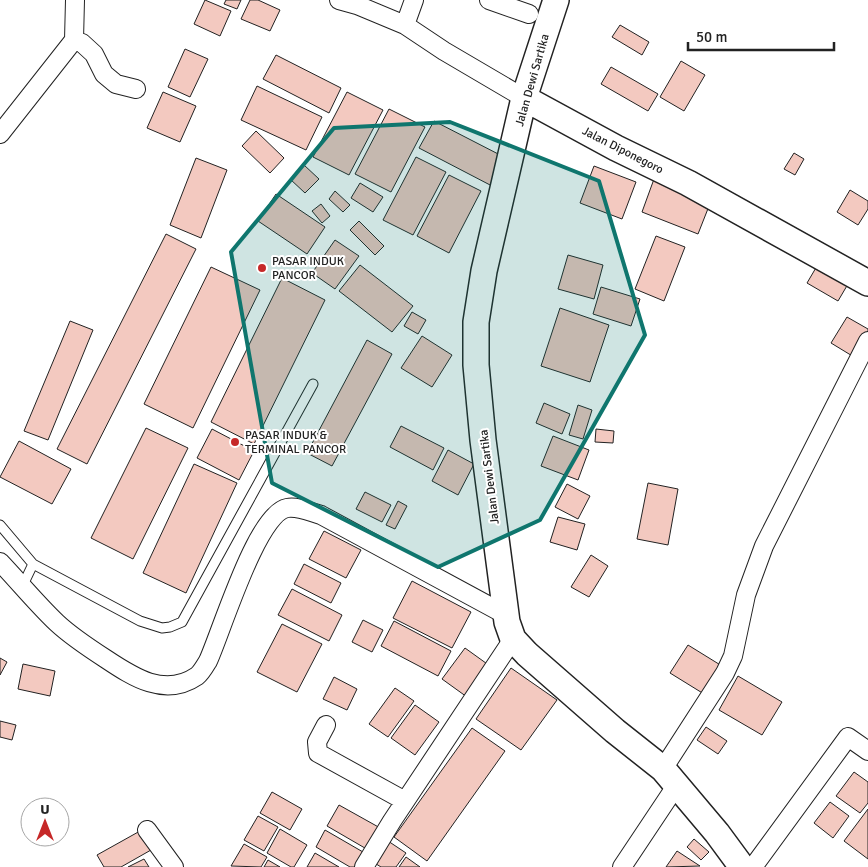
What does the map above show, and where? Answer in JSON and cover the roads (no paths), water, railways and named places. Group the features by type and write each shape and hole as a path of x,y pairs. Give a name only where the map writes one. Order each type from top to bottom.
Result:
{"street":[{"path":"0,134 74,40 75,0"},
{"name":"Jalan Diponegoro","path":"339,0 357,5 405,25 444,51 524,98 616,148 688,183 868,283"},
{"path":"405,25 414,0"},
{"path":"489,0 529,14"},
{"name":"Jalan Dewi Sartika","path":"556,0 524,98 484,271 476,322 476,365 483,440 506,615 513,639 534,660 670,777 717,833 742,867"},
{"path":"74,40 82,43 94,54 104,74 116,84 136,89"},
{"path":"622,867 733,656 746,596 764,546 868,341"},
{"path":"0,562 57,623 88,648 131,675 151,684 168,686 183,683 198,675 208,661 248,558 274,515 286,508 301,509 320,515 506,615"},
{"path":"364,867 513,639"},
{"path":"326,725 317,742 318,753 406,802"},
{"path":"753,867 848,737 868,750"},
{"path":"148,830 174,867"}],"lane":[{"path":"0,525 33,564 140,621 162,628 182,622 313,384"},
{"path":"23,585 33,564"}],"place":[{"name":"PASAR INDUK PANCOR","path":"262,268"},
{"name":"PASAR INDUK & TERMINAL PANCOR","path":"235,442"}]}
